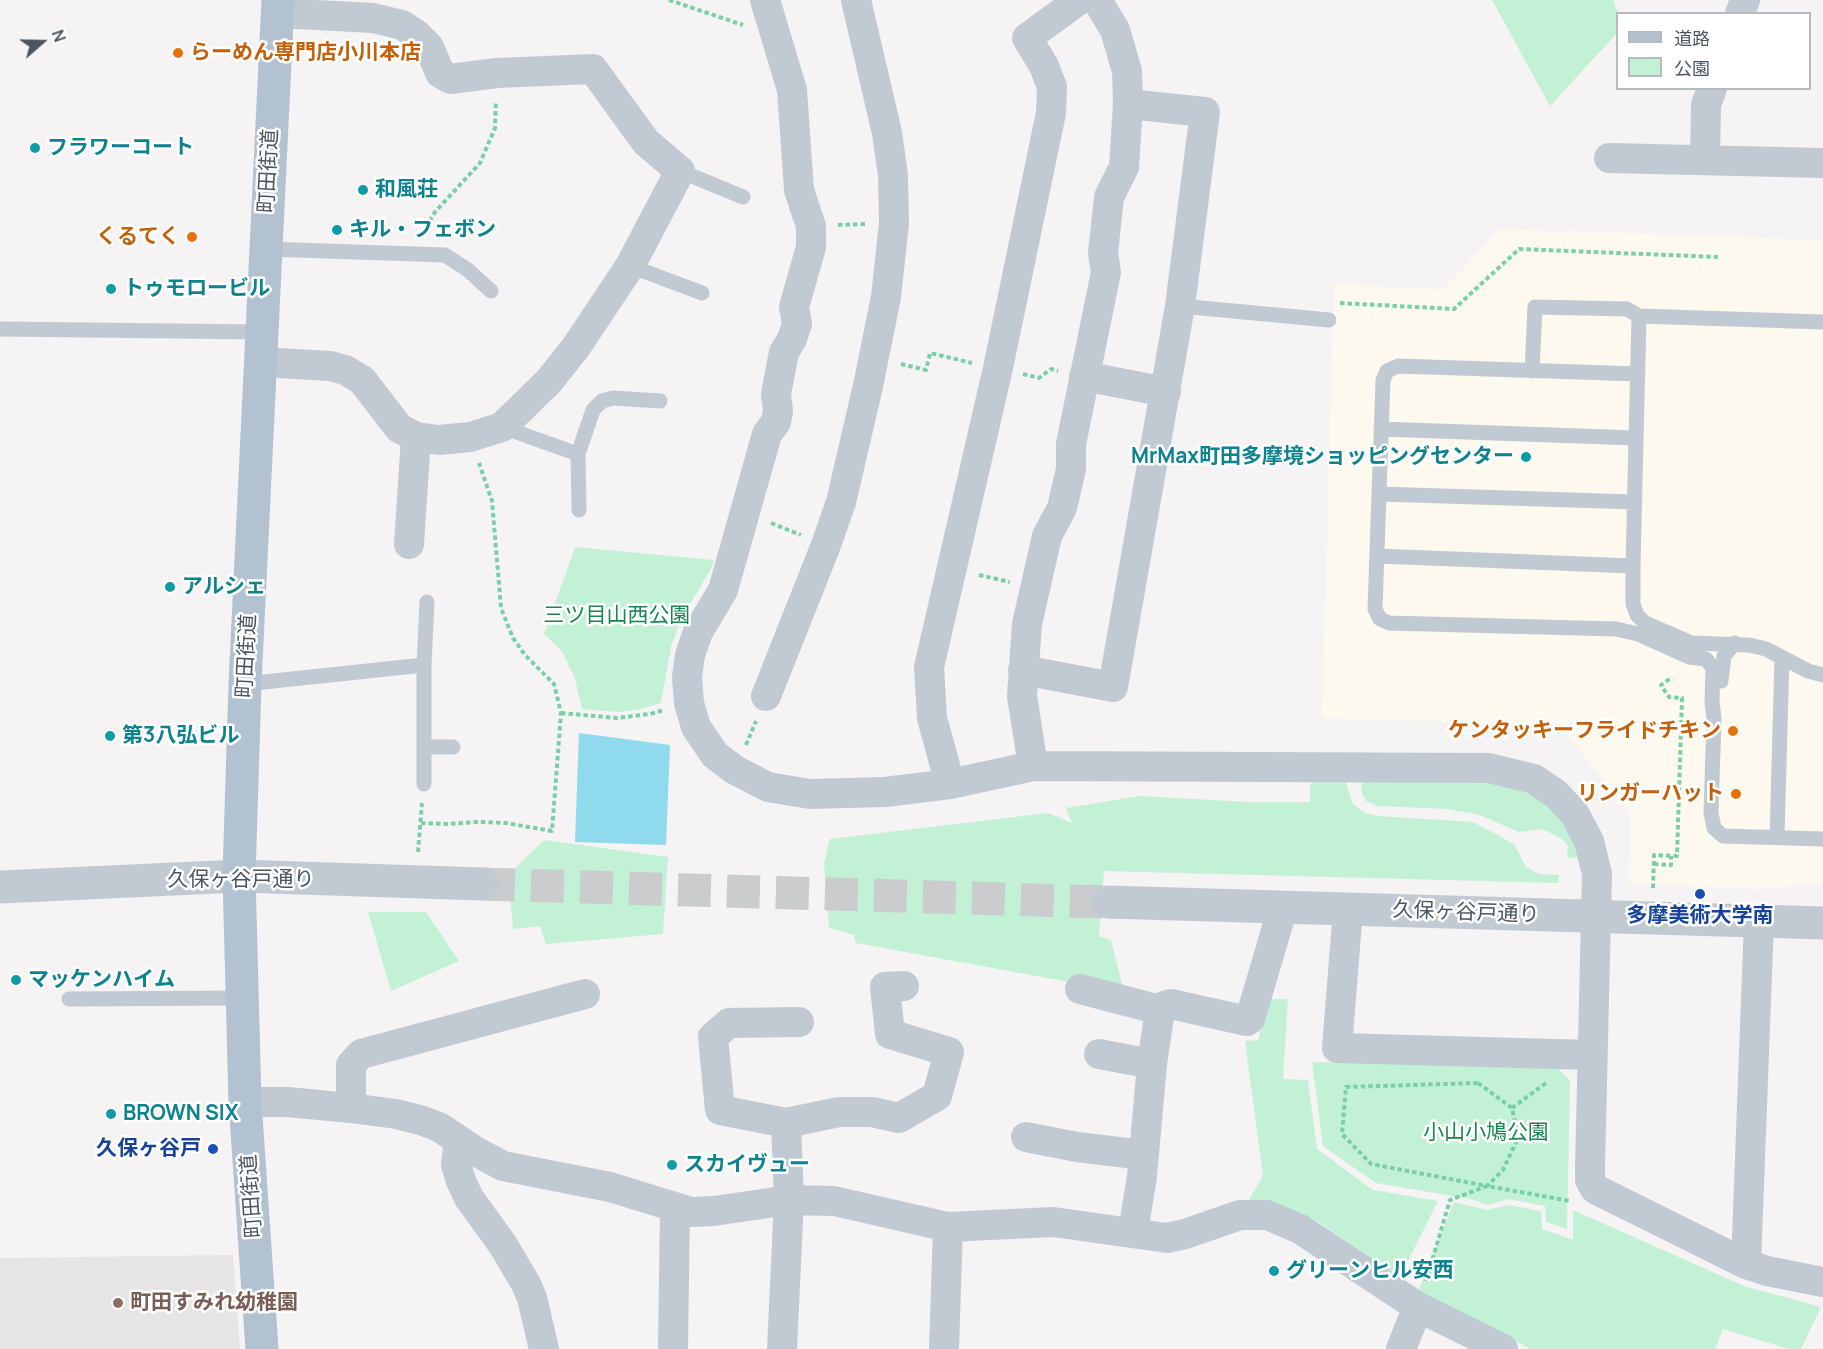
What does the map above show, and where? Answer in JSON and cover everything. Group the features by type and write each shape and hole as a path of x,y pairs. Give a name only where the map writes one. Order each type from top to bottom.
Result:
{"main road":[{"name":"町田街道","path":"262,1349 245,1102 239,876 245,684 278,6"}],"street":[{"path":"765,0 792,90 800,190 811,226 811,247 794,308 797,324 784,352 776,394 778,411 776,422 767,434 723,590 698,632 690,655 687,676 689,703 696,728 715,755 735,770 768,787 810,794 885,792 950,784 1033,766 1489,768 1534,779 1556,794 1574,813 1589,841 1597,874 1590,1180 1595,1189 1746,1264 1767,1271 1823,1282"},
{"path":"766,696 841,502 886,297 894,223 893,175 887,133 856,0"},
{"path":"950,784 932,718 929,666 998,368 1051,113 1052,87 1044,66 1027,38 1079,0"},
{"path":"1033,766 1022,696 1027,624 1047,536 1065,498 1071,469 1071,444 1106,272 1103,253 1109,197 1124,167 1128,104 1126,71 1115,30 1097,0"},
{"path":"261,347 345,370 362,380 399,429 416,437 439,440 470,437 502,427 549,381 570,356 630,266 680,171 646,142 593,69 497,73 450,79 440,73 429,47 402,25 373,18 278,6"},
{"path":"1705,160 1706,105 1711,90"},
{"path":"1023,670 1113,687 1180,306 1205,112 1128,104"},
{"path":"1609,158 1823,163"},
{"path":"1084,376 1166,392"},
{"path":"409,544 416,437"},
{"name":"久保ヶ谷戸通り","path":"0,887 239,876 482,884"},
{"name":"久保ヶ谷戸通り","path":"1108,902 1823,923"},
{"path":"1133,1232 1160,1010 1171,1004 1247,1021 1250,1019 1282,907"},
{"path":"1348,909 1337,1048 1592,1055"},
{"path":"1746,1264 1759,921"},
{"path":"799,1022 729,1023 713,1037 720,1110 786,1123 839,1112 872,1112 899,1118 936,1096 949,1052 890,1034 885,987 904,986"},
{"path":"1080,989 1160,1010"},
{"path":"351,1108 351,1065 362,1054 585,994"},
{"path":"1099,1054 1152,1064"},
{"path":"245,1102 287,1102 396,1114 439,1128 503,1166 610,1187 691,1212 714,1211 789,1200 843,1203 948,1227 1053,1222 1167,1238 1240,1215 1268,1215 1300,1229 1418,1307 1503,1349"},
{"path":"782,1349 789,1200 786,1123"},
{"path":"1026,1137 1077,1147 1144,1155"},
{"path":"459,1141 456,1165 461,1181 469,1198 508,1251 526,1284 532,1298 544,1349"},
{"path":"673,1349 675,1207"},
{"path":"944,1349 948,1227"},
{"path":"1401,1349 1418,1307"}],"lane":[{"path":"680,171 743,197"},
{"path":"266,249 445,255 468,270 491,291"},
{"path":"630,266 702,293"},
{"path":"1180,306 1329,320"},
{"path":"1532,371 1535,307 1627,309 1640,316 1823,322"},
{"path":"1640,316 1633,566 1633,604 1637,615 1645,623 1691,643 1735,643 1766,649 1808,671 1823,675"},
{"path":"0,329 261,347"},
{"path":"1638,374 1398,366 1387,370 1383,380 1375,609 1380,619 1389,623 1616,629 1638,634 1689,657 1706,659 1713,668 1711,813 1714,828 1723,836 1823,839"},
{"path":"579,510 578,454 593,411 602,401 613,398 660,401"},
{"path":"502,427 578,454"},
{"path":"1381,429 1636,438"},
{"path":"1379,494 1635,502"},
{"path":"1377,556 1633,566"},
{"path":"424,784 424,665 427,602"},
{"path":"1714,719 1720,700 1724,656 1735,643"},
{"path":"1776,837 1782,657"},
{"path":"245,684 424,665"},
{"path":"424,747 453,747"},
{"path":"69,999 242,998"}],"path":[{"path":"669,0 722,18"},
{"path":"410,254 435,212 480,164 495,128 497,73"},
{"path":"811,226 894,223"},
{"path":"1329,320 1339,321 1340,302 1454,309 1520,249 1718,257"},
{"path":"926,370 930,353 938,355"},
{"path":"421,823 506,823 552,831 561,713 554,684 525,655 513,638 501,608 492,501 470,437"},
{"path":"744,513 826,545"},
{"path":"952,569 1035,588"},
{"path":"1653,889 1654,855 1677,856 1682,698 1669,697 1661,685 1672,677"},
{"path":"735,770 766,696"},
{"path":"561,713 617,718 650,714 689,703"},
{"path":"417,857 421,808"},
{"path":"1654,864 1671,865 1671,856"},
{"path":"1512,1108 1553,1078"},
{"path":"1418,1307 1450,1200 1487,1186 1503,1170 1518,1138 1512,1108 1478,1083 1346,1087 1342,1134 1371,1164 1487,1186 1574,1201"}],"shaded area":[{"name":"MrMax町田多摩境ショッピングセンター","path":"1499,229 1823,240 1823,885 1803,884 1768,889 1629,883 1630,812 1559,725 1322,718 1334,284 1443,290"},
{"name":"町田すみれ幼稚園","path":"233,1255 240,1349 0,1349 0,1258"}],"green space":[{"path":"1492,0 1613,0 1618,12 1616,34 1550,106"},
{"name":"三ツ目山西公園","path":"575,547 714,560 682,617 671,647 661,703 619,712 582,709 575,679 562,651 544,634"},
{"path":"1344,778 1353,804 1365,813 1378,816 1473,822 1514,844 1526,867 1539,874 1559,875 1558,883 1104,871 1099,936 1111,940 1124,992 856,943 854,935 829,928 824,863 830,839 1048,813 1072,823 1066,808 1140,796 1248,802 1310,802 1310,785 1316,780"},
{"path":"1490,780 1524,786 1539,798 1572,831 1580,857 1567,858 1568,846 1562,839 1543,829 1519,832 1477,814 1446,809 1378,806 1366,801 1361,791 1362,781"},
{"path":"544,840 668,857 663,934 546,944 540,926 513,929 508,875"},
{"path":"368,912 426,912 459,961 391,991"},
{"path":"1268,999 1288,999 1283,1079 1308,1080 1317,1149 1373,1190 1438,1201 1399,1279 1317,1221 1275,1203 1247,1203 1263,1176 1245,1041 1258,1040"},
{"name":"小山小鳩公園","path":"1312,1062 1555,1066 1570,1080 1567,1229 1546,1222 1545,1206 1509,1199 1488,1205 1470,1199 1376,1183 1323,1146"},
{"path":"1454,1202 1487,1210 1509,1205 1541,1211 1542,1229 1573,1240 1573,1210 1744,1286 1821,1307 1801,1349 1789,1349 1723,1329 1715,1349 1531,1349 1417,1294"}],"water":[{"path":"579,733 670,745 666,845 575,842"}],"tunnel":[{"path":"482,884 1108,902"}],"place":[{"name":"らーめん専門店小川本店","path":"178,53"},
{"name":"フラワーコート","path":"35,148"},
{"name":"和風荘","path":"363,190"},
{"name":"キル・フェボン","path":"337,230"},
{"name":"くるてく","path":"192,237"},
{"name":"トゥモロービル","path":"111,289"},
{"name":"MrMax町田多摩境ショッピングセンター","path":"1526,457"},
{"name":"アルシェ","path":"170,587"},
{"name":"ケンタッキーフライドチキン","path":"1733,731"},
{"name":"第3八弘ビル","path":"110,736"},
{"name":"リンガーハット","path":"1736,794"},
{"name":"多摩美術大学南","path":"1700,894"},
{"name":"マッケンハイム","path":"16,980"},
{"name":"BROWN SIX","path":"111,1114"},
{"name":"久保ヶ谷戸","path":"213,1149"},
{"name":"スカイヴュー","path":"672,1165"},
{"name":"グリーンヒル安西","path":"1274,1271"},
{"name":"町田すみれ幼稚園","path":"118,1303"}]}
